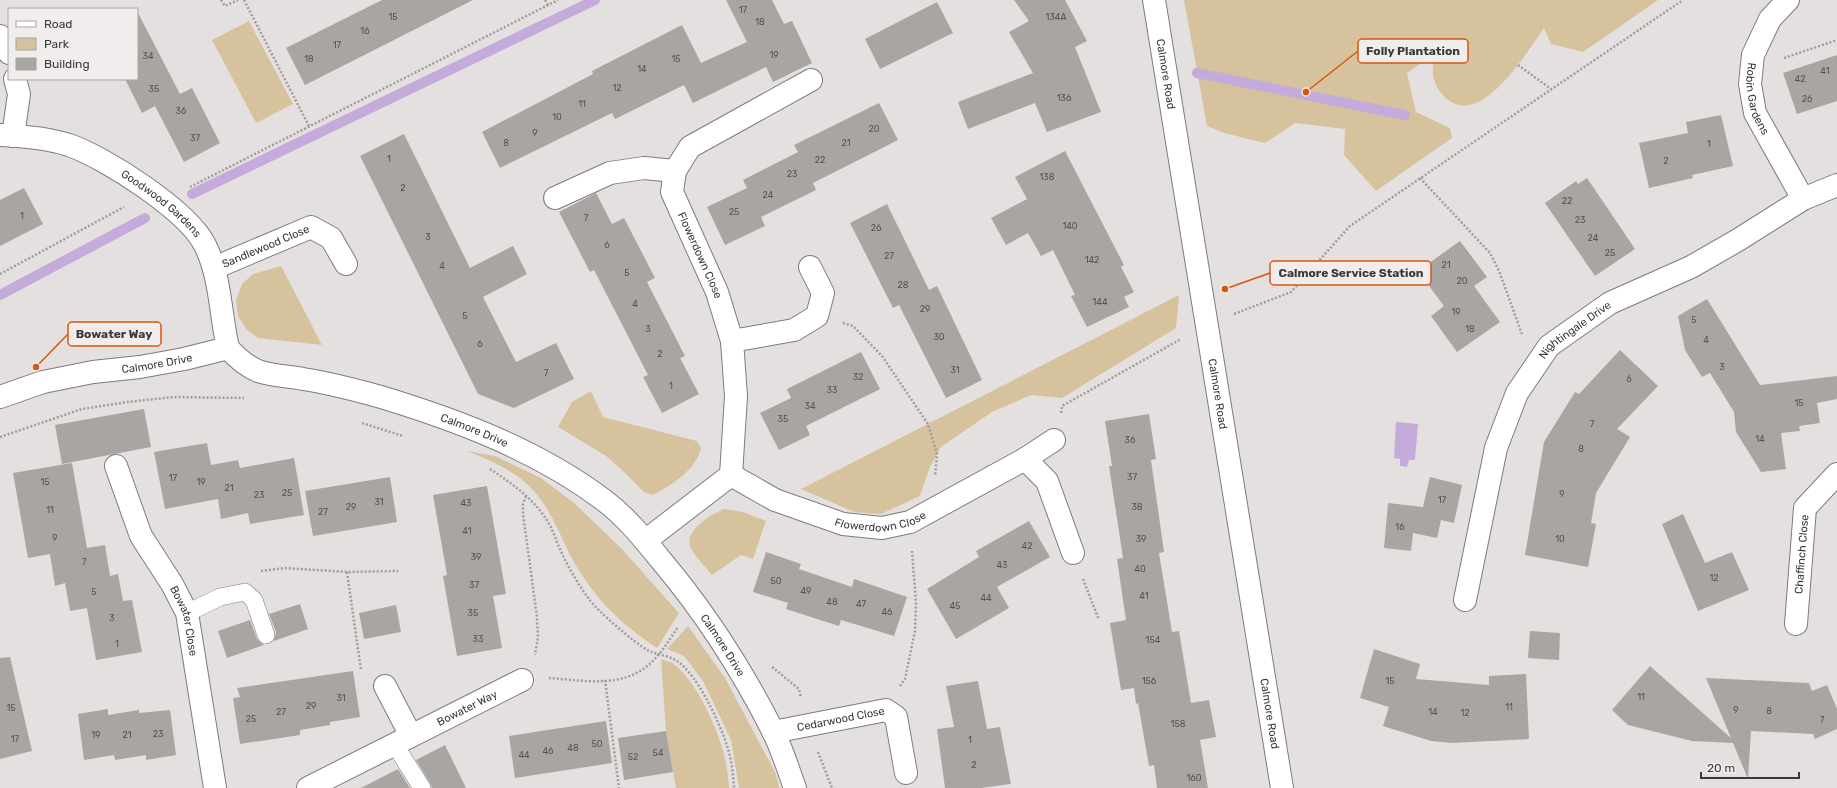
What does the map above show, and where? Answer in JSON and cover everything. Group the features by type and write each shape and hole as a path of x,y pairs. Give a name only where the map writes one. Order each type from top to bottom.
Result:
{"street":[{"name":"Calmore Road","path":"1154,0 1282,788"},
{"name":"Robin Gardens","path":"1788,0 1770,19 1753,55 1750,84 1755,112 1803,199"},
{"path":"0,36 8,51"},
{"name":"Goodwood Gardens","path":"15,80 19,94 7,136 35,138 69,145 109,164 157,196 186,220 204,244 214,268 222,301 224,328 228,348"},
{"name":"Flowerdown Close","path":"811,80 690,147 675,171 672,192 717,292 732,340 736,396 731,474 774,500 843,524 882,528 910,522 1025,459 1054,440"},
{"path":"555,198 610,173 644,168 675,171"},
{"name":"Nightingale Drive","path":"1465,600 1496,448 1517,393 1549,346 1610,303 1692,267 1803,199 1837,185"},
{"name":"Sandlewood Close","path":"214,268 311,226 331,238 346,264"},
{"path":"732,340 794,330 817,316 823,293 810,268"},
{"name":"Calmore Drive","path":"0,397 43,382 94,372 140,367 228,348 242,362 260,371 306,379 359,391 401,403 463,425 515,447 566,474 607,502 645,541 699,608 730,656 773,732 795,788"},
{"path":"1025,459 1047,481 1073,553"},
{"name":"Bowater Close","path":"116,466 141,536 172,584 187,613 215,788"},
{"path":"645,541 731,474"},
{"name":"Chaffinch Close","path":"1796,624 1805,508 1837,474"},
{"name":"Bowater Way","path":"308,788 522,680"},
{"path":"385,686 403,740"},
{"name":"Cedarwood Close","path":"773,732 886,710 896,717 906,773"}],"lane":[{"path":"187,613 220,597 245,592 254,600 266,635"},
{"path":"403,740 422,788"}],"path":[{"path":"221,0 225,6 238,0"},
{"path":"244,0 309,126"},
{"path":"545,0 548,5"},
{"path":"0,274 157,196 309,126 558,0"},
{"path":"1054,440 1062,406 1207,325 1291,292 1350,226 1683,0"},
{"path":"1751,69 1837,40"},
{"path":"1518,65 1551,89"},
{"path":"1420,178 1490,253 1499,271 1524,338"},
{"path":"817,316 853,326 882,356 928,424 937,454 934,481"},
{"path":"0,437 82,409 174,397 248,398"},
{"path":"360,423 409,438"},
{"path":"484,465 526,496 547,520 573,574 590,600 603,614 649,651 678,661 690,672 704,694 719,725 728,750 734,788"},
{"path":"522,680 533,660 538,637 538,617 523,514 523,504 526,496"},
{"path":"886,710 905,679 915,631 916,603 910,522"},
{"path":"1073,553 1098,620"},
{"path":"254,572 284,568 347,572 398,571"},
{"path":"347,572 361,672"},
{"path":"522,680 539,677 605,680 628,677 642,671 659,654 688,610 699,608"},
{"path":"605,680 619,788"}],"green space":[{"path":"1184,0 1658,0 1583,52 1551,44 1544,28 1516,68 1490,95 1476,103 1462,106 1448,100 1441,93 1436,85 1433,75 1433,65 1438,51 1407,73 1416,112 1450,128 1452,138 1376,191 1344,155 1345,129 1295,123 1265,143 1224,133 1207,126"},
{"path":"249,21 293,104 256,123 212,40"},
{"path":"281,266 322,345 258,338 247,330 238,316 236,300 242,284 253,274"},
{"path":"1179,295 1176,328 1062,398 1031,395 992,412 941,447 930,467 920,496 881,514 854,512 801,489"},
{"path":"591,391 603,417 697,441 701,448 694,464 682,476 661,491 653,495 644,492 606,456 558,427 572,402"},
{"path":"467,451 495,456 541,478 574,503 621,548 679,613 657,648 618,618 597,596 570,555 547,509 535,492 521,479 506,469"},
{"path":"724,509 743,512 766,521 753,559 741,555 712,575 695,555 689,542 694,530 700,524"},
{"path":"688,626 725,678 776,774 779,788 739,788 731,740 703,681 684,656 667,649"},
{"path":"661,659 674,664 684,673 707,710 714,724 723,751 729,788 676,788 666,731"}],"shaded area":[{"path":"1396,422 1418,424 1415,460 1409,460 1407,467 1400,466 1400,459 1394,458"}],"building":[{"path":"382,0 473,0 305,85 286,48"},
{"path":"726,0 772,0 784,24 792,21 812,63 773,82 766,67 693,103 684,85 615,119 612,113 500,168 482,132 593,74 592,71 682,25 701,63 747,42"},
{"path":"1014,0 1065,0 1087,41 1075,47 1101,112 1047,132 1035,103 968,129 958,102 1033,73 1009,32 1029,21"},
{"path":"937,2 953,33 880,69 865,39"},
{"path":"138,13 180,94 192,88 220,143 184,162 155,106 142,113 126,80 138,80"},
{"path":"1837,55 1837,101 1797,114 1783,73"},
{"path":"879,103 898,140 813,183 816,190 761,217 765,226 725,245 707,207 747,188 743,180 798,152 794,145"},
{"path":"1721,115 1733,166 1692,175 1693,178 1649,188 1639,143 1688,133 1686,122"},
{"path":"404,134 470,268 513,246 527,274 483,297 516,362 556,343 574,379 514,408 478,394 360,156"},
{"path":"1065,151 1124,265 1121,267 1134,292 1124,297 1129,307 1087,327 1071,296 1075,295 1053,250 1041,256 1028,233 1006,245 991,218 1027,199 1015,177"},
{"path":"1587,178 1635,249 1595,276 1545,203 1576,181 1578,184"},
{"path":"24,188 43,224 0,246 0,200"},
{"path":"596,193 612,224 624,218 655,278 647,282 685,356 680,358 699,394 662,413 643,377 648,375 594,270 590,272 559,212"},
{"path":"887,204 929,290 937,286 982,380 946,398 899,305 893,308 850,223"},
{"path":"1460,241 1487,277 1474,286 1500,322 1457,352 1431,316 1444,306 1418,271"},
{"path":"1707,299 1760,385 1837,376 1837,399 1817,403 1820,423 1799,426 1800,431 1781,433 1786,469 1761,472 1736,432 1734,412 1710,373 1702,377 1685,350 1678,316"},
{"path":"1620,350 1658,386 1617,429 1630,437 1596,493 1591,523 1596,524 1588,567 1525,555 1544,442 1575,392 1579,394"},
{"path":"861,352 880,389 806,426 810,435 779,450 760,413 791,398 787,389"},
{"path":"144,409 151,447 62,464 55,425"},
{"path":"1149,414 1156,459 1151,460 1164,552 1159,553 1172,632 1179,631 1191,703 1209,700 1216,737 1200,740 1208,788 1157,788 1154,765 1149,766 1134,688 1121,690 1110,623 1126,620 1117,559 1123,558 1109,466 1112,466 1105,421"},
{"path":"207,443 211,465 238,460 240,468 294,458 304,515 250,524 248,513 221,519 218,499 165,509 154,452"},
{"path":"72,463 87,548 105,545 110,576 118,574 123,601 132,600 142,652 96,660 87,608 70,611 65,583 55,586 50,554 28,558 13,473"},
{"path":"390,477 397,522 313,536 305,491"},
{"path":"1430,477 1462,485 1454,523 1441,520 1437,538 1413,533 1411,551 1384,548 1388,503 1423,507"},
{"path":"487,486 506,594 493,596 502,648 457,656 443,576 447,575 433,495"},
{"path":"1683,514 1705,563 1732,552 1749,590 1698,611 1662,524"},
{"path":"1029,521 1050,557 997,587 1009,608 956,639 927,589 979,557 976,551"},
{"path":"766,552 801,564 799,569 852,587 854,579 907,597 894,636 841,620 839,626 786,609 788,603 753,592"},
{"path":"300,604 308,629 274,641 276,632 269,614"},
{"path":"396,605 401,632 364,639 359,613"},
{"path":"250,620 257,639 264,645 227,658 218,631"},
{"path":"1530,631 1560,633 1559,660 1528,658"},
{"path":"1374,649 1420,664 1416,679 1489,685 1489,676 1526,674 1529,739 1452,743 1431,741 1383,726 1389,707 1360,698"},
{"path":"10,657 32,751 0,759 0,658"},
{"path":"1650,666 1731,738 1706,678 1809,683 1812,691 1827,685 1837,709 1837,729 1815,739 1813,734 1751,731 1748,779 1733,743 1692,741 1628,725 1612,710"},
{"path":"353,671 360,717 330,722 330,725 300,730 300,735 240,744 233,698 240,697 237,688"},
{"path":"978,681 987,729 1000,727 1011,784 981,788 945,788 937,729 954,727 946,686"},
{"path":"108,709 108,715 139,710 139,713 170,710 176,755 146,760 146,755 115,760 114,755 84,760 78,714"},
{"path":"606,721 612,763 515,778 509,736"},
{"path":"666,731 673,772 624,780 618,738"},
{"path":"445,745 466,788 432,788 416,760"},
{"path":"398,769 410,788 361,788"}],"waterway":[{"path":"192,194 595,0"},
{"path":"1197,73 1405,115"},
{"path":"0,295 145,218"}],"place":[{"name":"Folly Plantation","path":"1306,92"},
{"name":"Calmore Service Station","path":"1225,289"},
{"name":"Bowater Way","path":"36,367"}]}
